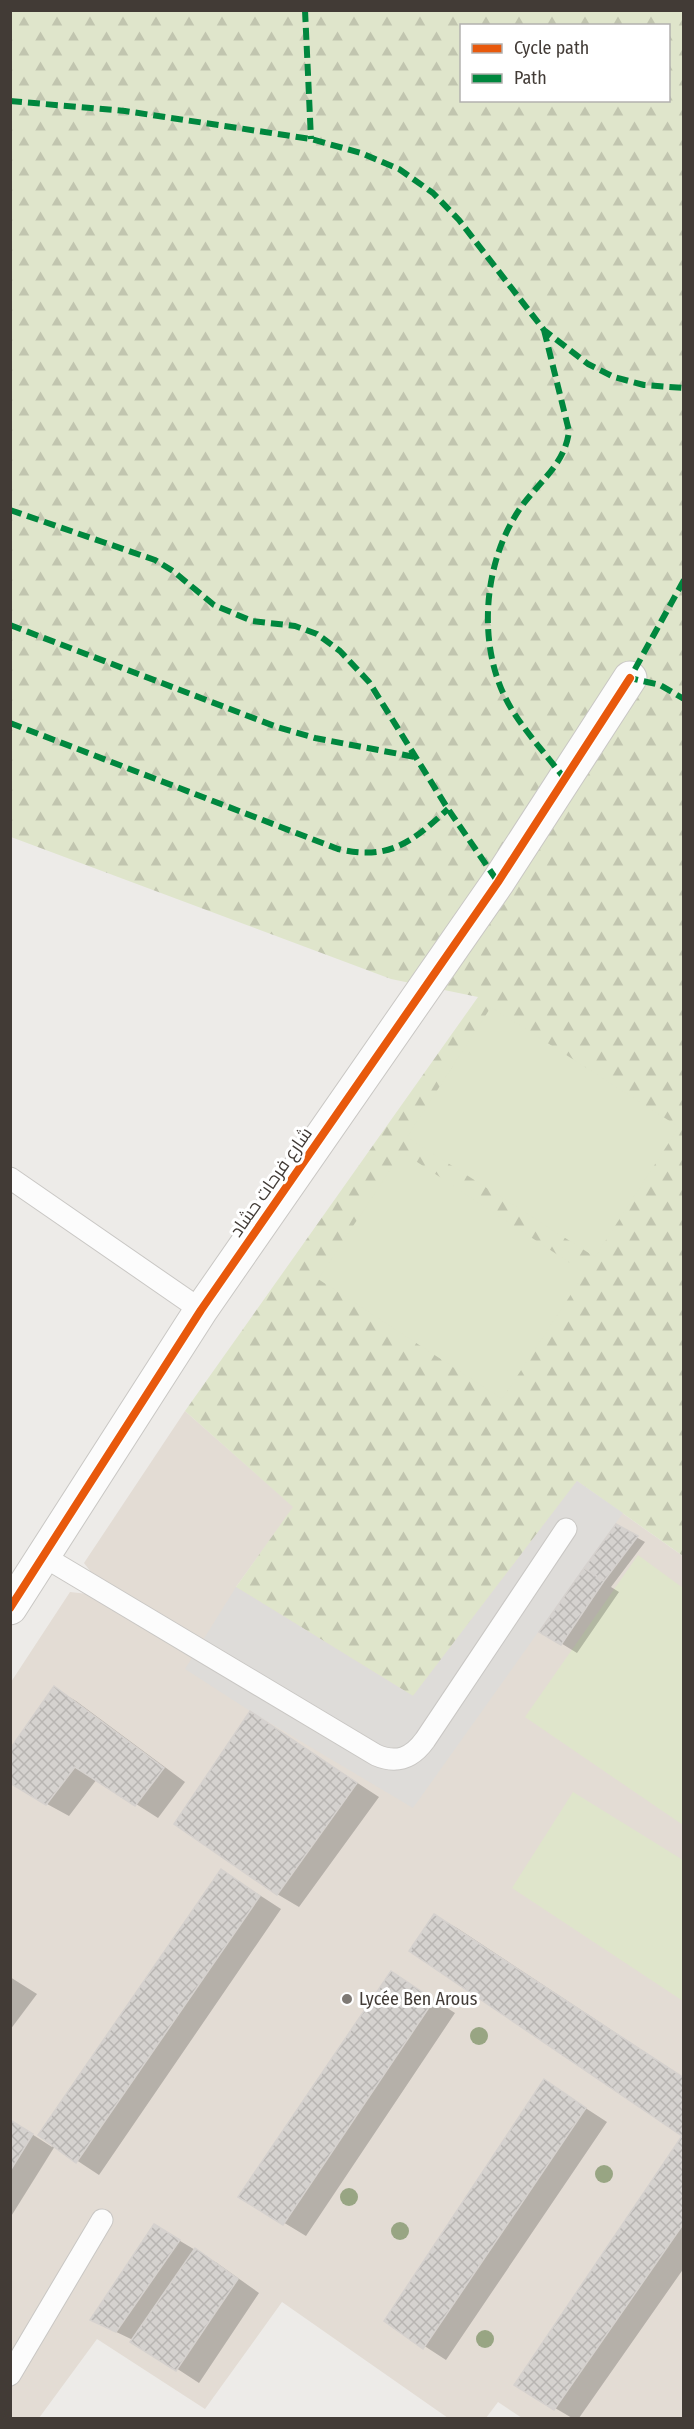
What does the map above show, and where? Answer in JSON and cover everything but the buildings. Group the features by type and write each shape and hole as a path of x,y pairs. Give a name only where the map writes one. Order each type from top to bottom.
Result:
{"street":[{"name":"شارع فرحات حشاد","path":"10,1608 201,1310 498,882 630,678"}],"lane":[{"path":"10,1178 201,1310"},
{"path":"43,1556 376,1755 386,1760 397,1760 408,1757 418,1750 566,1529"},
{"path":"10,2375 102,2220"}],"shaded area":[{"name":"Lycée Ben Arous","path":"185,1411 294,1507 236,1587 577,1481 683,1556 683,2418 522,2418 498,2402 486,2418 448,2418 282,2302 205,2409 97,2339 39,2418 11,2418 11,1682 70,1592 88,1594 97,1580 84,1563"},
{"path":"577,1481 623,1513 413,1808 250,1711 185,1669 236,1587 413,1696"}],"green space":[{"path":"10,11 683,11 683,1556 577,1481 413,1696 236,1587 293,1507 185,1411 478,997 391,979 11,837"},
{"path":"491,1007 679,1127 595,1257 407,1137"},
{"path":"402,1152 585,1273 502,1399 318,1279"},
{"path":"638,1555 683,1588 683,1825 525,1717"},
{"path":"573,1792 683,1860 683,2001 512,1888"}],"marked path":[{"path":"305,10 311,139"},
{"path":"10,101 125,111 311,139 361,153 399,169 433,193 459,220 544,330 588,364 614,377 644,385 684,388"},
{"path":"544,330 569,431 562,454 556,464 526,500 506,533 491,584 488,611 489,638 493,665 514,713 564,778"},
{"path":"10,510 155,560 173,571 214,605 252,621 295,626 317,634 340,651 369,682 448,809 498,882"},
{"path":"684,580 630,678 660,685 684,699"},
{"path":"10,625 277,727 315,738 415,757"},
{"path":"10,723 338,849 372,852 399,846 423,831 448,809"}],"cycle path":[{"path":"10,1608 201,1310 498,882 630,678"}],"place":[{"name":"Lycée Ben Arous","path":"347,1999"}]}
